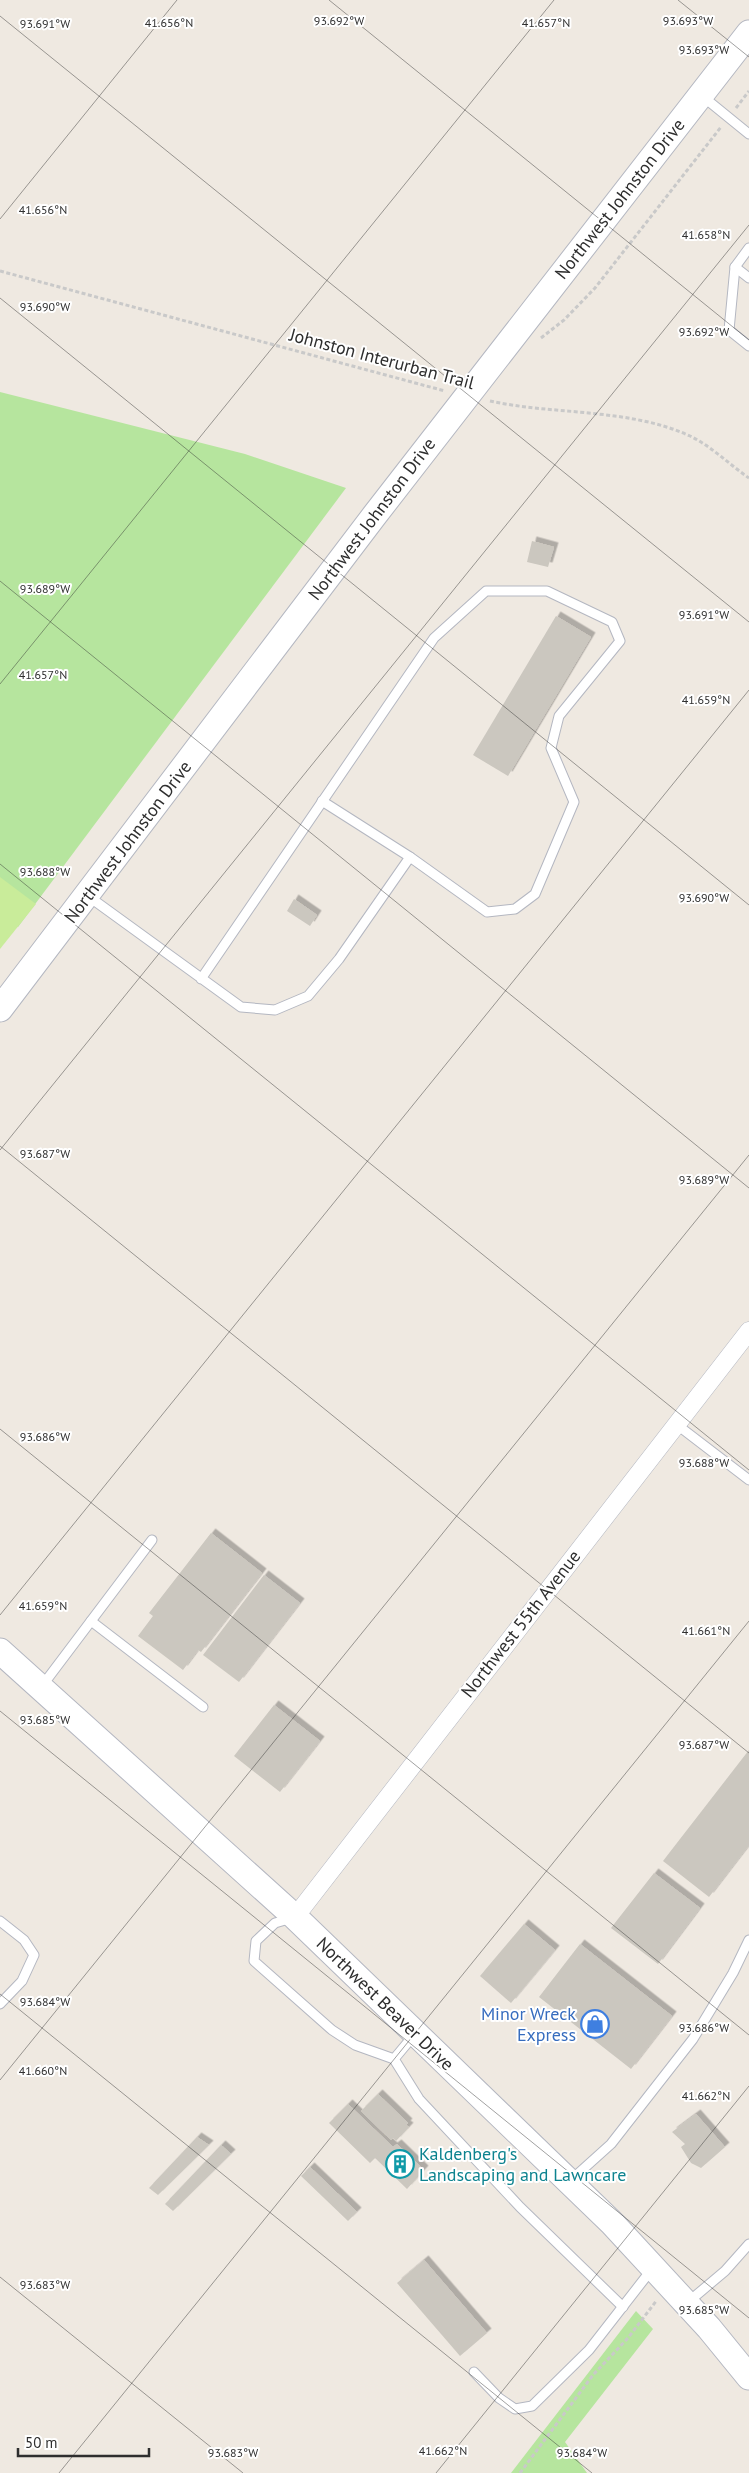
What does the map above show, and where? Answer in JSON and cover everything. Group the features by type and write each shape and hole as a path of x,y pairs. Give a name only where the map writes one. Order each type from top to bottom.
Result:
{"street":[{"name":"Northwest Johnston Drive","path":"0,1009 477,398 749,33"},
{"name":"Northwest 55th Avenue","path":"295,1917 749,1331"},
{"name":"Northwest Beaver Drive","path":"0,1651 295,1917 569,2181 687,2303 749,2378"}],"lane":[{"path":"701,95 749,134"},
{"path":"749,248 735,267 729,330 749,346"},
{"path":"735,267 749,278"},
{"path":"200,979 322,801 434,638 486,591 547,591 612,622 620,641 559,716 552,748 574,802 535,894 515,909 487,912 410,857 322,801"},
{"path":"88,896 241,1007 276,1010 308,996 339,959 410,857"},
{"path":"676,1424 749,1480"},
{"path":"40,1688 152,1540"},
{"path":"91,1621 203,1707"},
{"path":"295,1917 274,1923 256,1941 254,1961 332,2030 355,2044 394,2059 419,2099 520,2207 623,2307"},
{"path":"0,1921 24,1940 34,1955 22,1981 0,2004"},
{"path":"569,2181 612,2144 693,2039 733,1973 749,1940"},
{"path":"394,2059 415,2033"},
{"path":"687,2303 725,2271 749,2244"},
{"path":"474,2372 499,2398 515,2409 532,2406 589,2350 623,2307 662,2276"}],"path":[{"path":"533,344 564,320 595,288 749,92"},
{"name":"Johnston Interurban Trail","path":"0,271 477,398 634,420 671,429 691,436 749,478"},
{"path":"477,398 493,393"},
{"path":"520,2473 593,2375 628,2338 662,2276"}],"green space":[{"path":"0,392 245,454 346,488 18,927 0,911"},
{"path":"0,877 36,904 0,949"},
{"path":"636,2311 653,2329 565,2442 587,2473 511,2473"}],"building":[{"path":"532,541 554,547 548,567 527,562"},
{"path":"556,616 591,637 508,776 473,755"},
{"path":"294,899 317,915 310,926 287,911"},
{"path":"211,1533 262,1573 201,1652 198,1650 183,1670 138,1636 153,1616 149,1613"},
{"path":"264,1575 300,1603 239,1682 203,1655"},
{"path":"274,1705 320,1741 280,1792 234,1756"},
{"path":"749,1750 749,1845 709,1897 663,1861"},
{"path":"654,1873 700,1908 658,1964 611,1928"},
{"path":"524,1924 555,1950 511,2003 480,1976"},
{"path":"580,1944 672,2016 631,2069 539,1997"},
{"path":"378,2094 408,2123 406,2125 409,2127 396,2141 393,2138 391,2140 361,2111"},
{"path":"348,2104 393,2147 397,2144 424,2170 407,2189 375,2158 370,2163 329,2123"},
{"path":"696,2114 725,2147 701,2168 691,2163 681,2147 685,2144 672,2132"},
{"path":"197,2137 209,2145 158,2195 149,2188"},
{"path":"221,2145 231,2154 173,2211 165,2204"},
{"path":"310,2167 357,2212 348,2221 301,2176"},
{"path":"424,2260 487,2333 460,2356 397,2283"}],"place":[{"name":"Minor Wreck Express","path":"595,2024"},
{"name":"Kaldenberg's Landscaping and Lawncare","path":"400,2164"}]}
